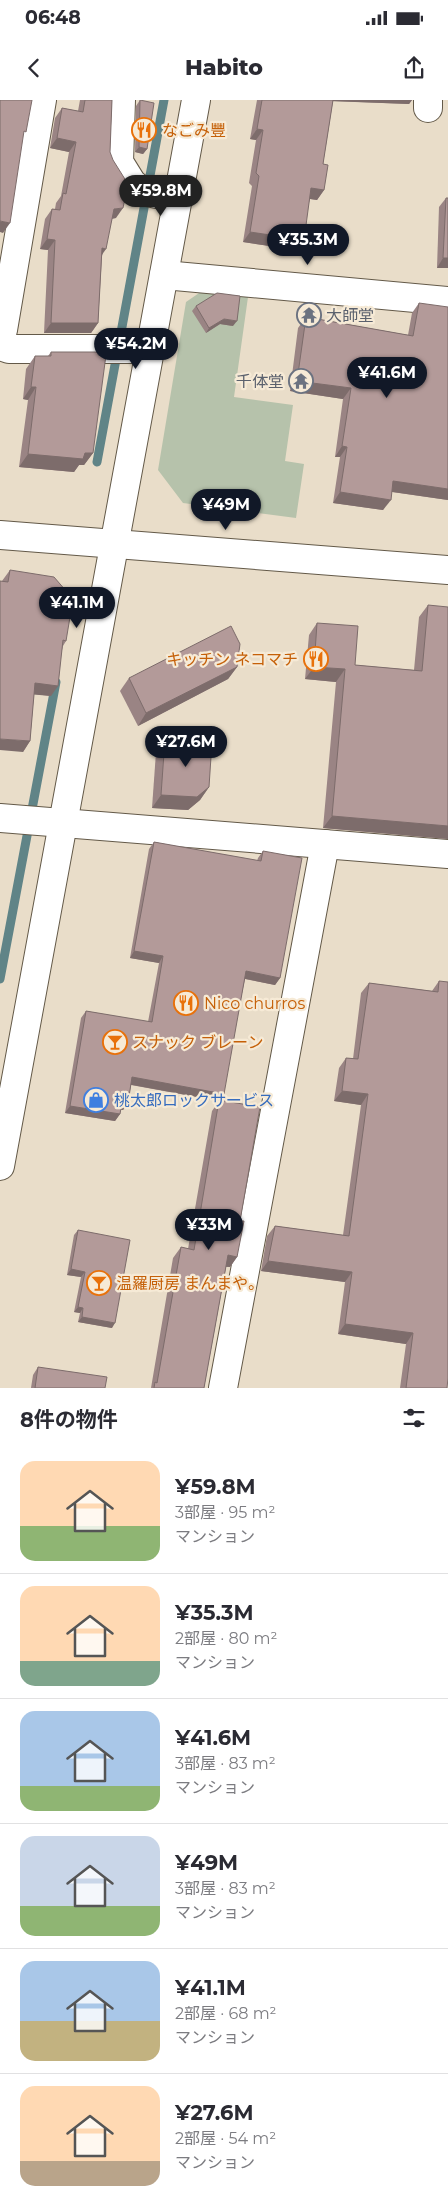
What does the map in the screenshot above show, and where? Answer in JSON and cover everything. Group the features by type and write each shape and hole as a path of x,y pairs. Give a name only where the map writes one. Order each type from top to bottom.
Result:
{"street":[{"path":"0,332 2,330 42,100"},
{"path":"121,100 119,162 132,183 157,194"},
{"path":"0,1166 31,820 114,544 164,275 157,194 196,100"},
{"path":"164,275 448,300"},
{"path":"0,346 9,349 150,349"},
{"path":"0,535 448,570"},
{"path":"31,820 448,854"},
{"path":"223,1388 325,844"}],"green space":[{"path":"202,291 248,297 234,397 293,405 285,461 304,464 296,518 183,503 158,470 186,302"}],"building":[{"path":"0,100 32,100 26,132 24,131 10,223 0,221"},
{"path":"85,100 112,100 110,152 128,184 123,208 114,209 106,249 102,248 98,323 51,323 55,240 47,239 52,209 60,210 63,193 66,194 76,142 57,138 62,108 83,112"},
{"path":"140,100 154,103 147,149 139,147"},
{"path":"262,100 333,100 323,164 328,165 324,190 311,188 304,240 250,232 259,176 256,173 263,130 257,129"},
{"path":"446,198 448,198 448,258 443,258"},
{"path":"217,293 240,296 237,321 224,319 209,328 196,306"},
{"path":"419,303 448,307 448,489 393,481 391,500 340,492 347,447 342,446 351,388 297,381 306,317 413,336"},
{"path":"51,352 98,352 98,355 106,355 93,453 85,453 83,459 28,454 36,387 31,387 35,356 51,356"},
{"path":"10,570 54,577 73,599 66,641 63,640 58,686 35,683 30,741 0,739 0,581 8,582"},
{"path":"428,605 448,607 448,826 332,816 345,669 314,667 317,623 358,626 355,665 422,671"},
{"path":"231,626 240,644 237,667 146,713 129,678"},
{"path":"165,739 212,742 209,787 197,797 161,795"},
{"path":"154,842 261,861 263,851 302,858 280,978 246,971 224,1094 132,1077 128,1103 122,1102 120,1114 70,1106 86,1011 152,1022 163,956 134,951"},
{"path":"439,981 448,982 448,1378 447,1388 406,1388 413,1333 345,1324 352,1272 268,1261 275,1226 349,1236 368,1094 342,1091 346,1058 358,1059 369,983 438,992"},
{"path":"219,1100 260,1107 240,1221 244,1221 237,1257 228,1255 204,1388 154,1388 155,1382 157,1383 181,1247 194,1250"},
{"path":"78,1230 130,1240 115,1323 82,1317 83,1308 78,1307 85,1272 71,1269"},
{"path":"38,1367 107,1377 105,1388 35,1388"}],"waterway":[{"path":"97,462 164,100"},
{"path":"0,979 56,682"}],"place":[{"name":"なごみ豐","path":"144,130"},
{"name":"大師堂","path":"309,315"},
{"name":"千体堂","path":"301,381"},
{"name":"キッチン ネコマチ","path":"316,659"},
{"name":"Nico churros","path":"186,1003"},
{"name":"スナック ブレーン","path":"115,1042"},
{"name":"桃太郎ロックサービス","path":"96,1100"},
{"name":"温羅厨房 まんまや。","path":"99,1283"}]}
